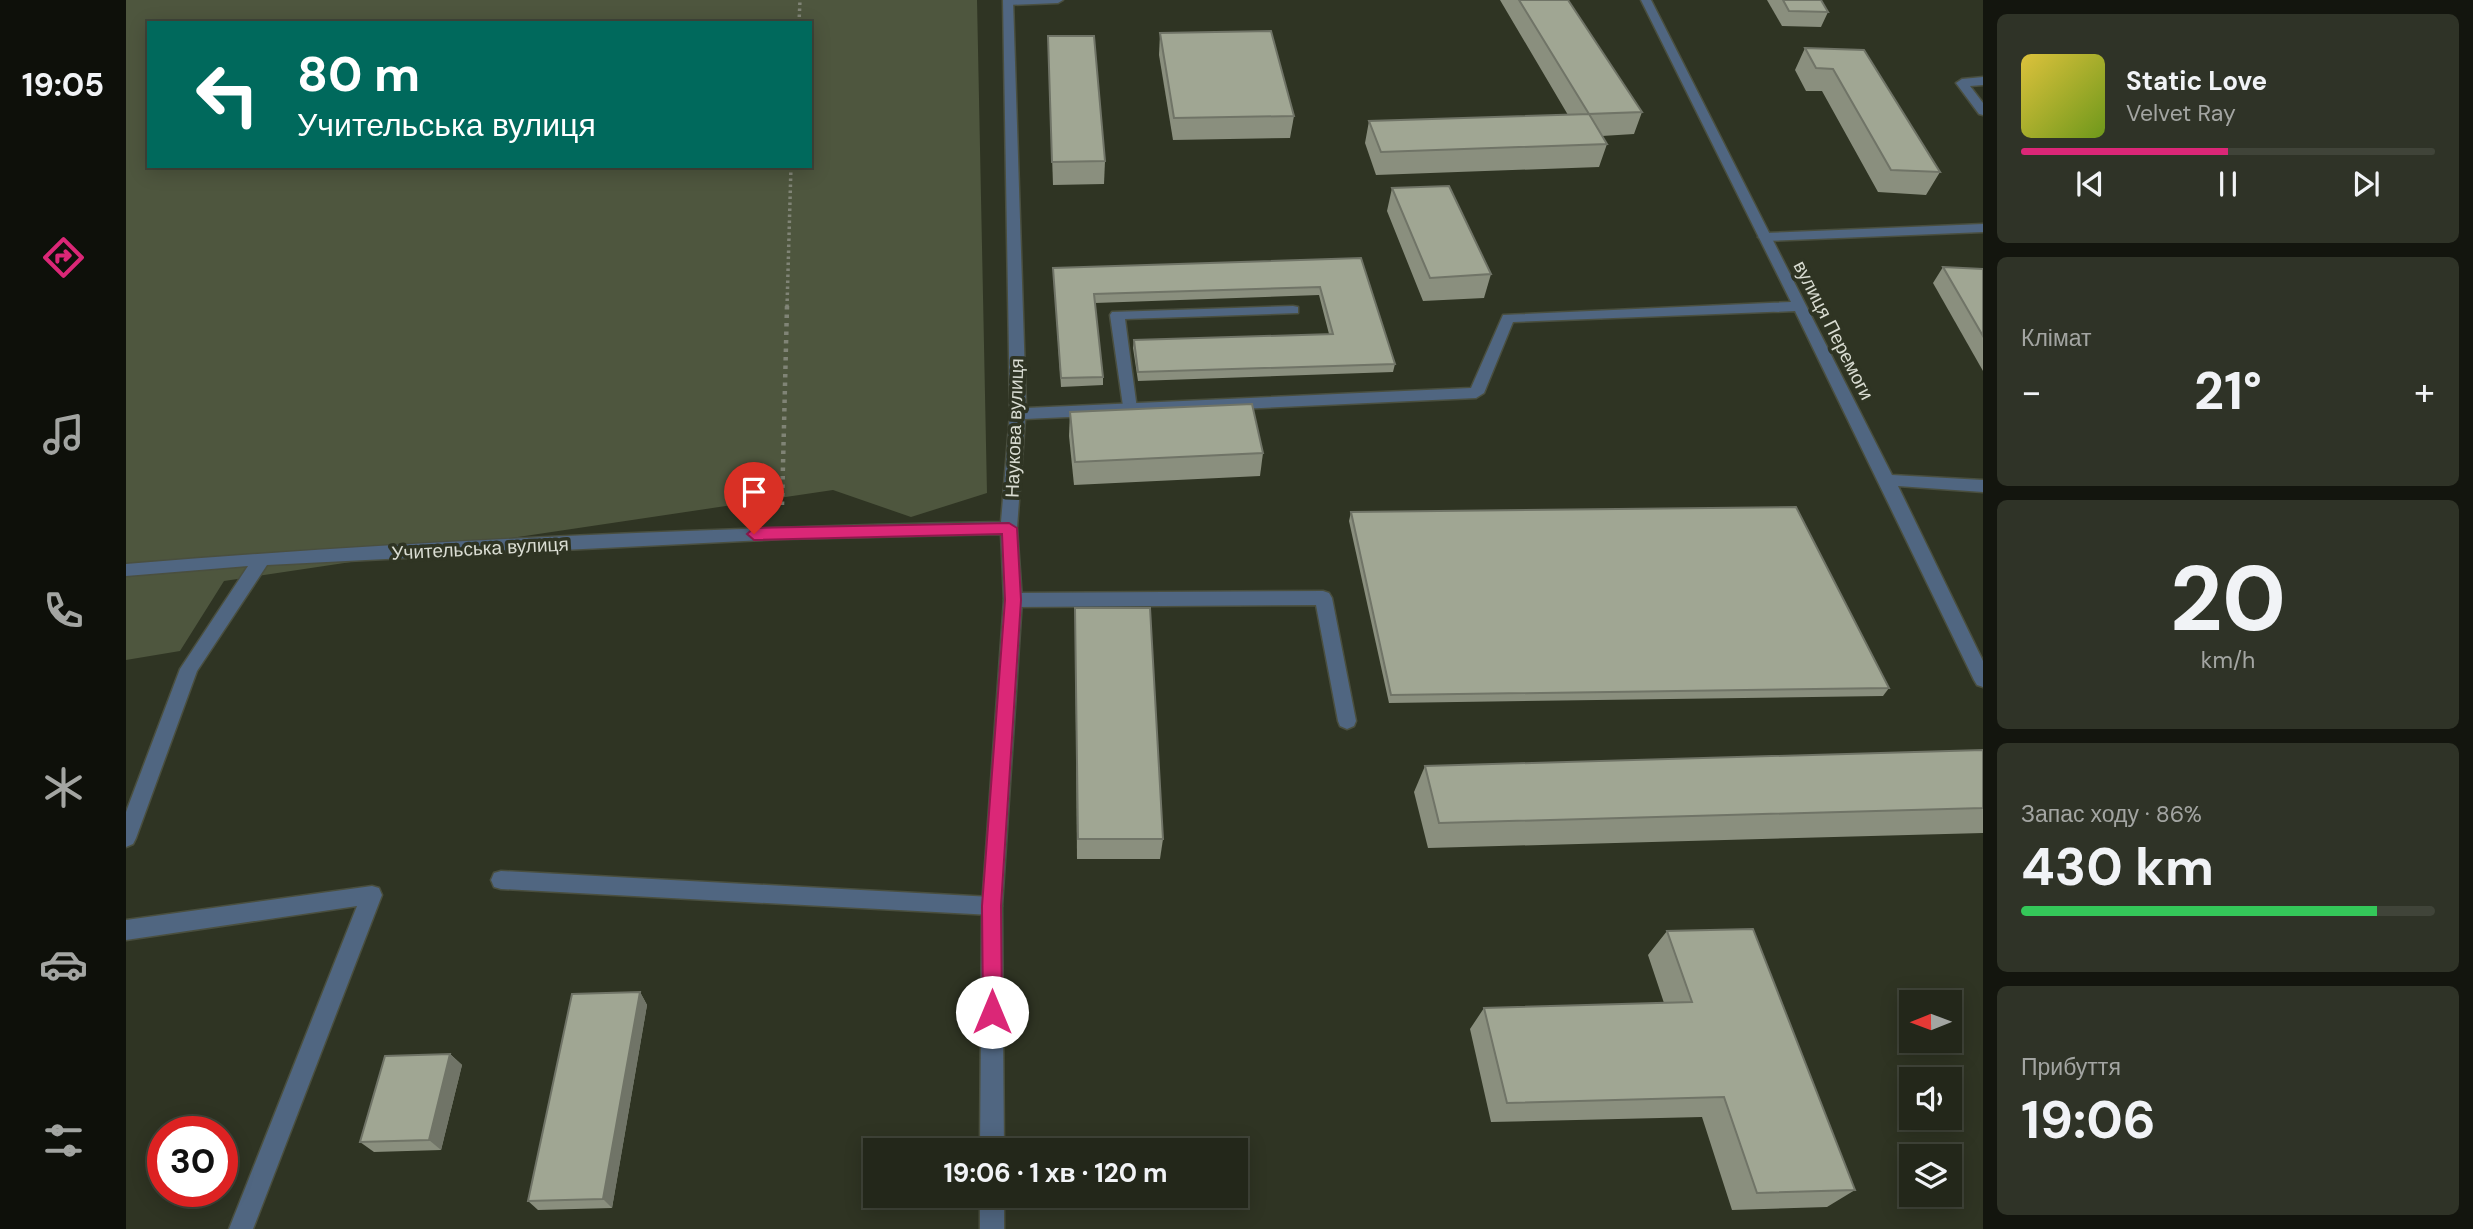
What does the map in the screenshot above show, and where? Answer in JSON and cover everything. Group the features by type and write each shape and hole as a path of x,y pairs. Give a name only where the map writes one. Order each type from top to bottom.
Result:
{"street":[{"path":"1008,1 1058,0"},
{"name":"вулиця Перемоги","path":"1646,0 1887,480 1983,680"},
{"name":"Наукова вулиця","path":"992,1138 992,906 1013,600 1009,528 1018,414 1008,1"},
{"path":"1983,81 1962,83 1983,111"},
{"path":"1765,237 1983,228"},
{"path":"1018,414 1476,393 1508,318 1800,306"},
{"path":"1129,409 1117,315 1293,310"},
{"path":"1887,480 1983,486"},
{"name":"Учительська вулиця","path":"126,570 262,559 782,533 1009,528"},
{"path":"126,838 190,669 262,559"},
{"path":"1013,600 1323,598 1346,721"},
{"path":"501,880 992,906"},
{"path":"126,930 372,895 241,1229"},
{"path":"992,1208 992,1229"}],"path":[{"path":"799,21 800,0"},
{"path":"782,533 791,168"}],"green space":[{"path":"126,0 977,0 987,493 911,517 833,490 224,581 180,651 126,660"}],"building":[{"path":"1519,0 1568,0 1642,112 1589,114"},
{"path":"1783,0 1821,0 1828,12 1789,11"},
{"path":"1271,31 1294,116 1174,118 1160,33"},
{"path":"1048,36 1094,36 1105,161 1052,162"},
{"path":"1805,48 1864,50 1940,172 1891,170 1833,69 1816,68"},
{"path":"1589,114 1607,144 1381,152 1369,121"},
{"path":"1449,186 1491,274 1430,278 1392,188"},
{"path":"1361,258 1395,364 1138,372 1134,340 1333,334 1320,287 1094,294 1103,377 1061,378 1053,268"},
{"path":"1943,267 1983,269 1983,336"},
{"path":"1252,404 1263,453 1075,462 1070,412"},
{"path":"1796,507 1889,688 1391,695 1351,512"},
{"path":"1075,608 1150,608 1163,839 1078,839"},
{"path":"1983,750 1983,808 1439,823 1425,766"},
{"path":"1753,929 1855,1190 1757,1193 1724,1097 1507,1103 1484,1008 1692,1002 1667,931"},
{"path":"640,992 603,1199 528,1201 572,994"},
{"path":"450,1054 429,1140 360,1142 385,1056"}],"route":[{"path":"754,534 1009,528 1013,600 992,906 992,1012"}]}
